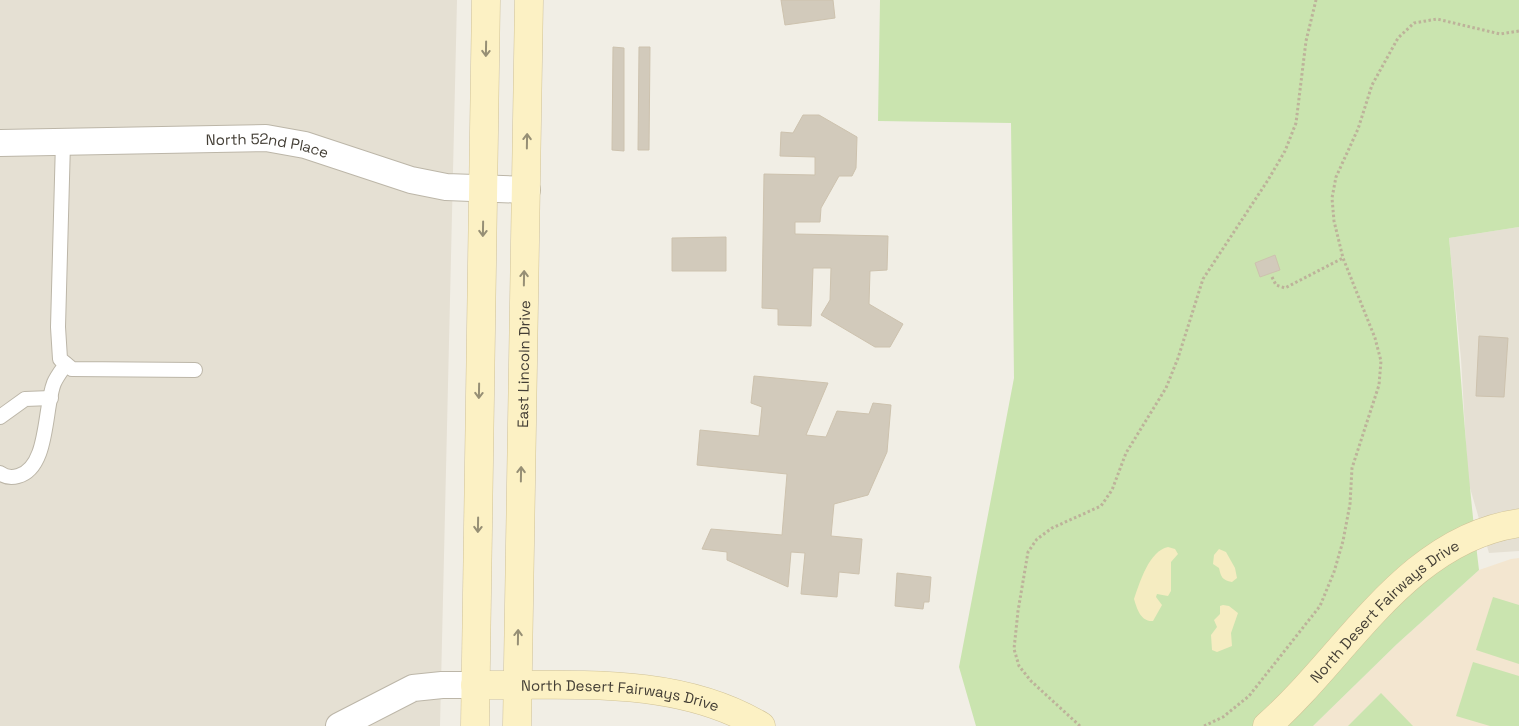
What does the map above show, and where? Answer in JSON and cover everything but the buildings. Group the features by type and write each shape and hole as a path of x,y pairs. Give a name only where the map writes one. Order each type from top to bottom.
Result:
{"main road":[{"path":"475,726 486,0"},
{"name":"East Lincoln Drive","path":"517,726 529,0"},
{"name":"North Desert Fairways Drive","path":"1267,726 1307,688 1400,586 1419,569 1466,539 1497,528 1519,523"},
{"name":"North Desert Fairways Drive","path":"475,685 626,687 681,694 748,718 760,726"}],"street":[{"name":"North 52nd Place","path":"0,143 266,138 305,145 411,180 446,187 527,190"},
{"path":"339,726 413,688 442,685 475,685"}],"lane":[{"path":"63,142 58,327 60,359 72,369 195,370"},
{"path":"0,473 9,477 15,477 28,472 32,466 44,436 53,384 66,364"},
{"path":"0,417 25,399 50,398"}],"path":[{"path":"1080,726 1031,681 1019,666 1014,649 1028,552 1037,539 1052,528 1101,506 1112,490 1126,453 1166,388 1178,358 1203,279 1268,180 1285,151 1296,123 1306,41 1316,0"},
{"path":"1204,726 1223,717 1249,696 1320,606 1334,572 1350,504 1352,468 1376,393 1381,361 1376,338 1343,258 1334,221 1332,198 1336,177 1358,129 1372,85 1398,38 1414,23 1437,19 1500,34 1519,31"},
{"path":"1272,277 1276,285 1285,288 1343,258"}],"shaded area":[{"path":"0,0 457,0 440,726 0,726"},
{"path":"1519,227 1519,551 1489,553 1468,481 1461,359 1449,238"},
{"path":"1519,558 1519,726 1313,726 1397,644 1479,570"}],"green space":[{"path":"880,0 1519,0 1519,227 1449,238 1479,570 1397,644 1313,726 976,726 959,667 1014,378 1011,123 878,121"},
{"path":"1493,597 1519,605 1519,664 1476,650"},
{"path":"1473,662 1519,676 1519,726 1490,726 1456,716"},
{"path":"1381,693 1413,726 1348,726"}],"sand":[{"path":"1168,547 1175,549 1178,554 1171,562 1171,591 1168,596 1157,594 1156,597 1162,605 1153,621 1149,621 1140,614 1134,599 1142,576 1150,561 1161,550"},
{"path":"1219,549 1226,552 1235,568 1237,578 1232,582 1222,578 1219,568 1213,564 1214,555"},
{"path":"1220,606 1229,606 1238,613 1231,633 1232,646 1217,652 1212,650 1211,635 1217,627 1214,620 1220,614"}]}
